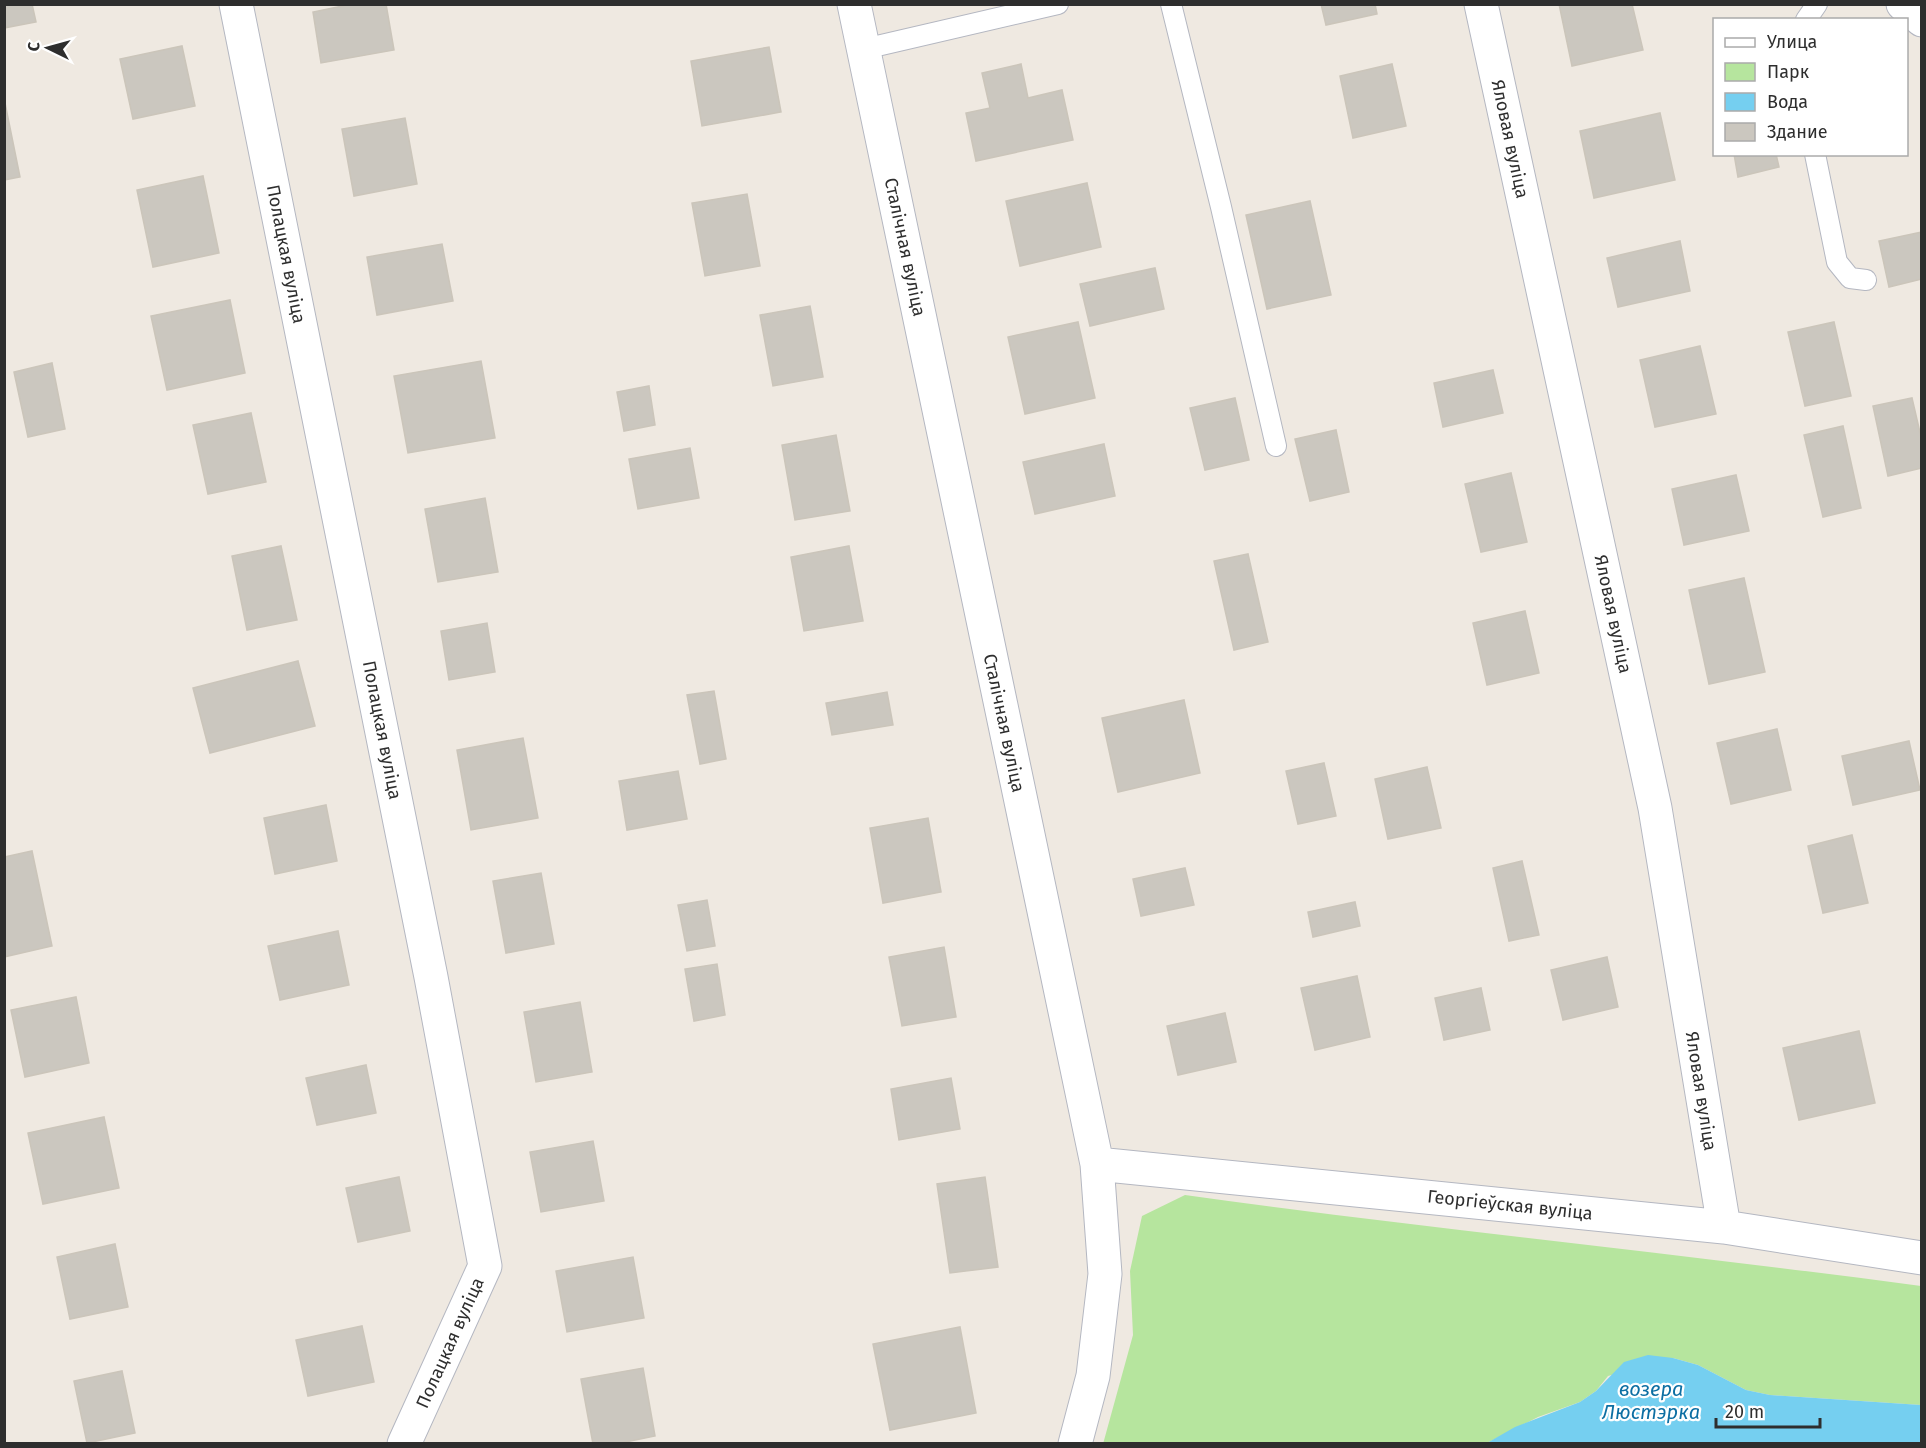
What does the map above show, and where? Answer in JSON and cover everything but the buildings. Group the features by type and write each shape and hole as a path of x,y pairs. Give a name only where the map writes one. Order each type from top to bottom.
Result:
{"street":[{"name":"Полацкая вуліца","path":"236,4 431,977 484,1266 404,1443"},
{"name":"Сталічная вуліца","path":"854,4 1097,1164 1105,1274 1093,1376 1075,1443"},
{"name":"Яловая вуліца","path":"1481,4 1655,808 1724,1227"},
{"path":"1903,4 1922,20"},
{"name":"Георгіеўская вуліца","path":"1097,1164 1724,1227 1922,1258"}],"lane":[{"path":"864,49 1058,4"},
{"path":"1171,4 1276,446"},
{"path":"1807,18 1817,4"},
{"path":"1815,156 1837,262 1850,278 1866,280"}],"green space":[{"path":"1185,1195 1921,1286 1921,1405 1770,1395 1746,1390 1698,1365 1673,1358 1608,1376 1596,1391 1580,1402 1538,1417 1487,1443 1103,1444 1133,1335 1130,1271 1142,1216"}],"water":[{"name":"возера Люстэрка","path":"1648,1355 1673,1358 1698,1365 1746,1390 1770,1395 1921,1405 1921,1443 1487,1443 1515,1427 1580,1402 1596,1391 1624,1362"}]}
